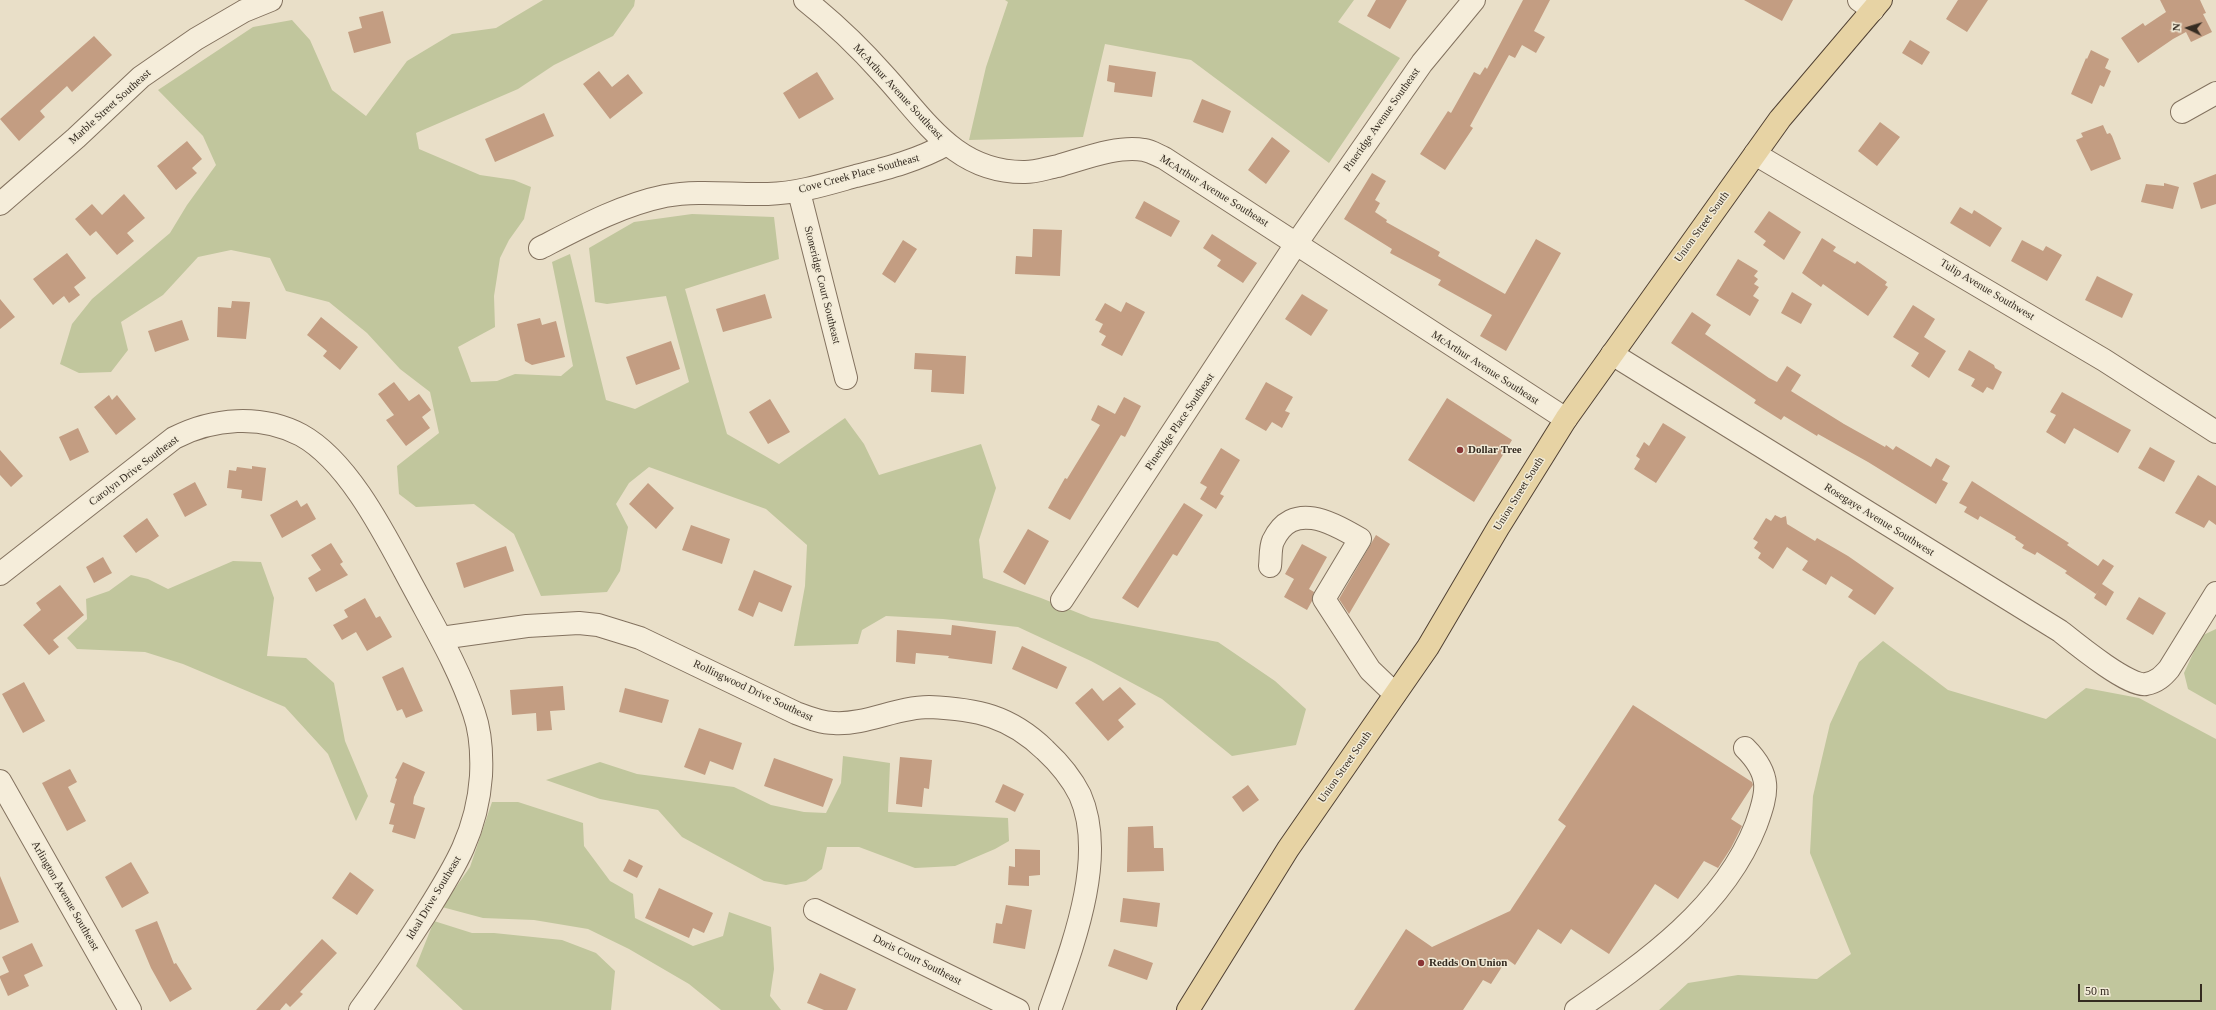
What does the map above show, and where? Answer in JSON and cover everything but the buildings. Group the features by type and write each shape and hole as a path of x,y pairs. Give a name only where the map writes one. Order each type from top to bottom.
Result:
{"main road":[{"name":"Union Street South","path":"1188,1010 1288,849 1428,648 1498,528 1566,419 1780,119 1871,4"}],"street":[{"name":"Marble Street Southeast","path":"1,200 76,138 141,77 196,39 244,11 271,0"},
{"name":"McArthur Avenue Southeast","path":"805,0 827,17 858,48 883,74 935,134 956,152 982,166 999,170 1026,172 1106,152 1144,150 1164,158 1566,419"},
{"name":"Pineridge Avenue Southeast","path":"1296,244 1422,63 1474,0"},
{"path":"2182,112 2216,93"},
{"name":"Cove Creek Place Southeast","path":"540,248 580,228 635,205 665,196 708,192 766,194 799,192 928,155 947,144"},
{"name":"Tulip Avenue Southwest","path":"1755,154 2104,360 2216,432"},
{"name":"Stoneridge Court Southeast","path":"799,192 846,378"},
{"name":"Pineridge Place Southeast","path":"1062,600 1296,244"},
{"name":"Rosegaye Avenue Southwest","path":"1612,354 2060,631 2129,681 2145,685 2161,679 2169,669 2216,593"},
{"name":"Carolyn Drive Southeast","path":"0,574 174,438 202,426 234,421 253,421 285,428 302,436 328,456 356,489 375,517 441,638"},
{"path":"1270,566 1272,542 1283,527 1292,520 1311,518 1334,523 1360,539 1324,599 1370,670 1395,694"},
{"name":"Rollingwood Drive Southeast","path":"441,638 527,626 579,623 598,625 640,638 796,713 818,721 835,724 851,722 913,707 932,707 985,714 1022,728 1037,740 1056,760 1079,795 1086,815 1090,843 1082,909 1076,937 1050,1010"},
{"name":"Ideal Drive Southeast","path":"360,1010 395,961 457,863 475,818 481,776 481,743 475,715 459,672 441,638"},
{"path":"1576,1010 1656,952 1699,912 1727,879 1750,840 1765,801 1766,780 1757,760 1745,748"},
{"name":"Arlington Avenue Southeast","path":"0,781 130,1010"},
{"name":"Doris Court Southeast","path":"815,910 1018,1010"}],"green space":[{"path":"543,0 635,0 634,6 613,36 554,65 518,89 416,133 419,149 480,175 514,180 531,187 524,219 509,240 500,258 494,296 495,327 458,347 471,382 497,381 515,374 561,376 573,366 552,262 570,254 606,400 635,409 689,382 666,296 607,304 595,302 589,248 634,222 692,214 774,217 779,259 685,289 727,434 779,464 845,418 864,444 879,475 981,444 996,488 979,540 983,578 1041,598 1091,618 1218,642 1275,681 1306,709 1296,745 1232,756 1162,699 1091,661 1018,627 943,619 886,616 862,630 858,644 794,646 805,586 807,545 766,509 649,467 629,483 616,504 628,527 620,571 607,592 541,596 514,534 474,504 416,507 399,494 397,466 439,433 430,392 400,369 367,333 329,302 286,291 270,258 231,250 198,257 163,295 121,322 128,350 111,372 79,373 60,364 72,324 92,299 170,233 187,205 216,165 203,136 158,90 253,27 292,20 310,40 332,90 366,116 407,61 452,34 496,28"},
{"path":"1005,0 1354,0 1338,22 1400,58 1329,163 1191,60 1105,44 1083,137 969,140 986,67 1008,2"},
{"path":"233,561 261,562 274,598 267,656 306,658 334,683 345,741 368,796 356,821 328,754 285,707 183,664 145,652 77,649 67,638 87,619 86,599 109,591 131,575 148,579 168,589"},
{"path":"2216,629 2216,705 2188,689 2184,673 2201,636"},
{"path":"1883,641 1948,690 2046,719 2086,688 2139,698 2216,739 2216,1010 1659,1010 1688,983 1738,975 1817,979 1851,954 1810,853 1813,796 1830,724 1859,662"},
{"path":"843,756 890,763 888,812 1008,818 1009,841 995,849 955,866 915,868 859,847 827,847 822,869 806,881 786,885 764,881 682,837 658,810 600,799 546,780 600,762 637,774 734,787 771,805 804,812 826,813 841,783"},
{"path":"492,802 518,802 583,823 584,846 610,881 633,894 635,918 693,946 723,936 729,912 771,927 774,969 770,996 781,1010 721,1010 689,984 629,949 588,929 534,920 483,918 442,907 470,867"},
{"path":"434,921 472,933 494,933 562,940 596,953 615,971 611,1010 463,1010 416,966"}],"place":[{"name":"Dollar Tree","path":"1460,450"},
{"name":"Redds On Union","path":"1421,963"}]}
